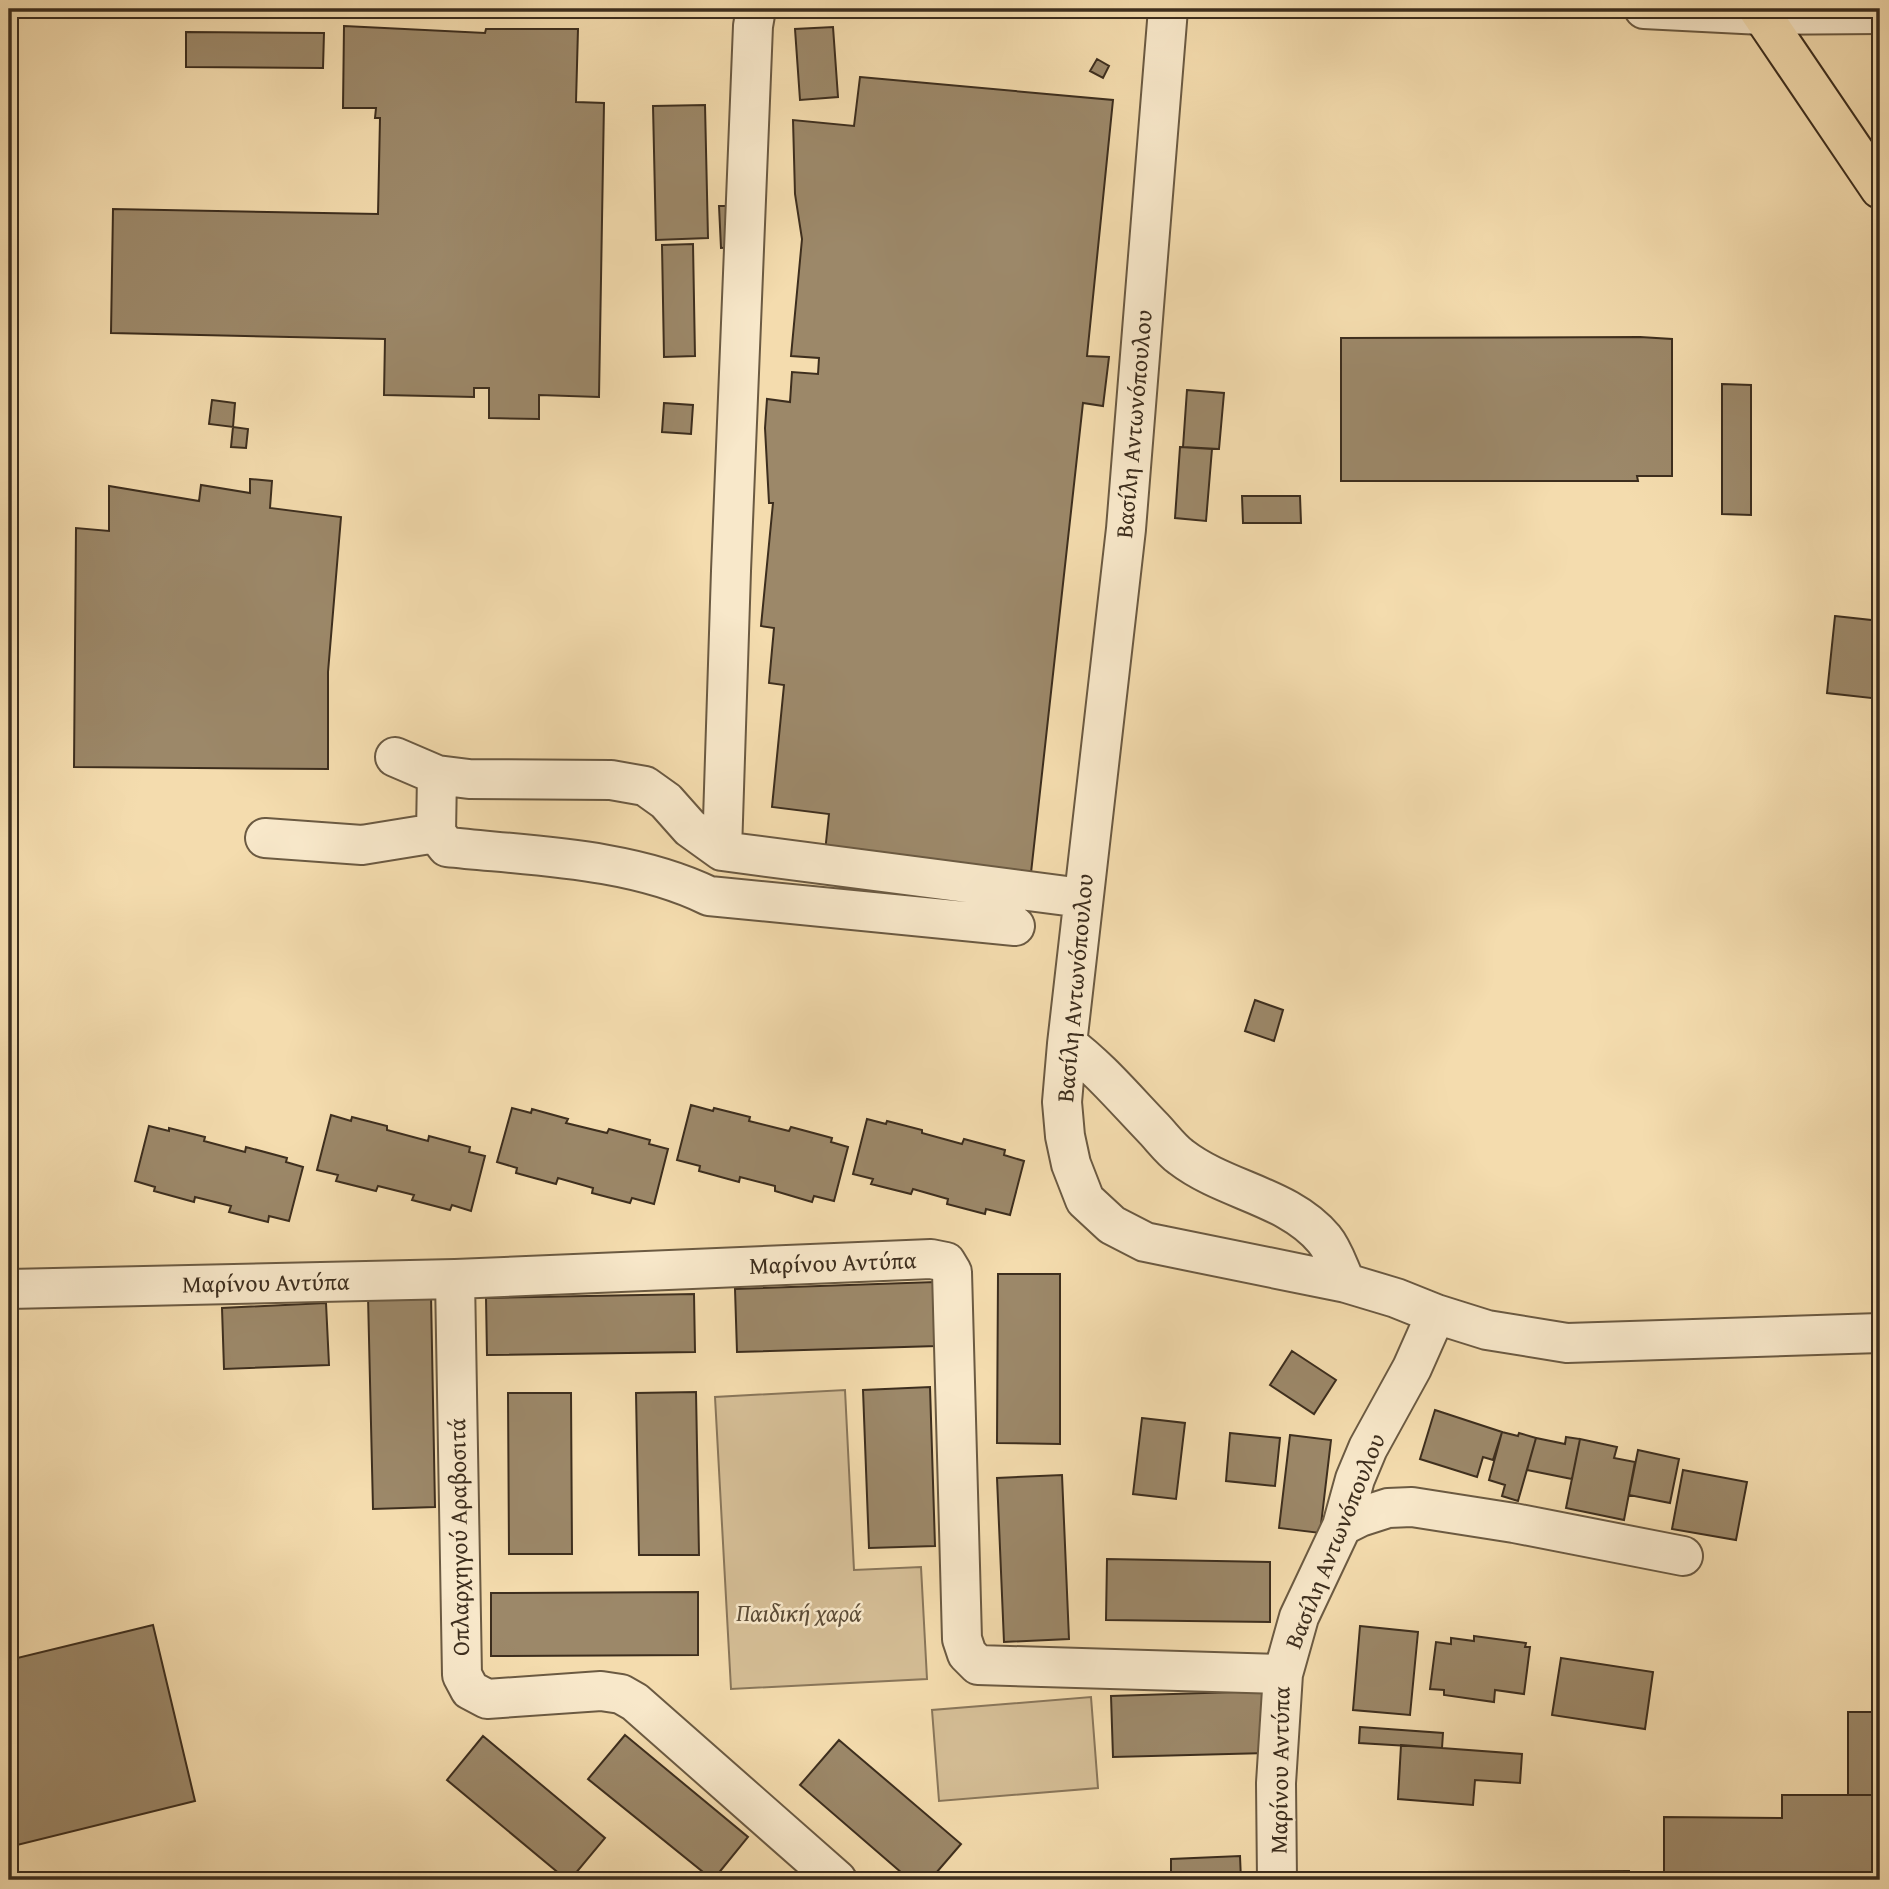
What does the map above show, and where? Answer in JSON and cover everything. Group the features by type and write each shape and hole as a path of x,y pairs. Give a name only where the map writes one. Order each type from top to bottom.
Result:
{"main road":[{"path":"1760,12 1880,189"}],"street":[{"path":"722,851 732,543 753,26 756,9"},
{"name":"Βασίλη Αντωνόπουλου","path":"1168,9 1126,529 1082,898 1062,1102 1071,1164 1085,1200 1112,1225 1144,1242 1346,1283 1396,1298 1436,1314 1412,1368 1354,1479 1342,1526 1299,1617 1283,1674"},
{"path":"1644,9 1880,14"},
{"path":"395,757 437,775 469,779 611,780 645,786 666,801 690,828 722,851 1082,898"},
{"path":"437,775 436,833 447,846 624,867 681,882 709,896 1015,926"},
{"path":"265,838 362,845 436,833"},
{"path":"1067,1044 1083,1056 1179,1156 1204,1173 1288,1210 1312,1227 1326,1241 1346,1283"},
{"name":"Μαρίνου Αντύπα","path":"9,1289 455,1279 931,1259 946,1262 953,1272 962,1639 967,1654 978,1665 1283,1674 1276,1783 1278,1880"},
{"name":"Οπλαρχηγού Αραβοσιτά","path":"455,1279 462,1675 470,1690 488,1699 601,1691 621,1694 635,1702 837,1880"},
{"path":"1436,1314 1487,1330 1567,1343 1880,1333"},
{"path":"1342,1526 1388,1508 1412,1507 1514,1523 1683,1556"}],"green space":[{"name":"Παιδική χαρά","path":"845,1390 854,1570 921,1567 927,1679 731,1689 715,1397"},
{"path":"1091,1697 1098,1788 939,1801 932,1710"}],"building":[{"path":"344,26 485,33 486,29 578,29 576,102 604,103 599,397 539,395 539,419 489,418 489,388 474,388 474,397 384,395 385,339 111,333 113,209 378,214 380,118 375,118 376,108 343,108"},
{"path":"833,27 838,97 800,100 795,29"},
{"path":"186,32 324,33 323,68 186,67"},
{"path":"1097,59 1109,66 1103,78 1090,71"},
{"path":"860,77 1113,100 1087,356 1109,357 1103,406 1083,403 1031,873 825,852 829,814 772,807 784,685 769,683 774,628 761,626 773,503 769,503 765,428 767,399 790,402 792,372 818,374 819,358 791,356 802,239 795,194 793,120 854,126"},
{"path":"705,105 708,238 656,240 653,106"},
{"path":"719,206 734,206 737,247 721,248"},
{"path":"693,244 695,356 664,357 662,245"},
{"path":"1341,338 1672,339 1672,476 1637,476 1638,481 1341,481"},
{"path":"1722,384 1751,385 1751,515 1722,514"},
{"path":"1187,390 1224,393 1219,449 1183,447"},
{"path":"212,400 235,403 233,427 209,424"},
{"path":"664,403 693,405 691,434 662,432"},
{"path":"233,427 248,429 246,448 231,447"},
{"path":"1180,447 1212,449 1206,521 1175,518"},
{"path":"250,479 272,481 270,508 341,517 328,672 328,769 74,767 76,528 109,531 109,486 199,501 201,485 250,493"},
{"path":"1242,496 1300,496 1301,523 1243,523"},
{"path":"1835,616 1880,621 1880,699 1827,693"},
{"path":"1255,1000 1283,1010 1274,1041 1245,1031"},
{"path":"691,1105 750,1117 749,1121 789,1131 791,1127 832,1138 831,1142 848,1147 834,1201 814,1196 812,1202 775,1191 775,1186 740,1177 739,1182 699,1171 700,1166 677,1160"},
{"path":"512,1108 531,1113 532,1109 568,1119 566,1123 607,1133 609,1129 650,1140 649,1144 668,1149 654,1204 632,1198 630,1203 592,1193 593,1188 558,1178 556,1184 516,1173 517,1168 497,1162"},
{"path":"331,1115 387,1126 387,1130 428,1141 429,1136 470,1147 469,1152 485,1156 471,1211 452,1205 450,1210 412,1200 414,1195 378,1186 376,1191 336,1181 338,1175 317,1170"},
{"path":"867,1119 922,1130 922,1133 962,1144 964,1139 1005,1150 1004,1155 1024,1161 1010,1215 986,1209 985,1214 947,1204 948,1199 913,1189 911,1194 871,1184 873,1179 853,1174"},
{"path":"149,1126 205,1137 204,1141 245,1152 246,1147 287,1158 286,1162 303,1167 289,1221 269,1216 268,1222 229,1212 231,1206 195,1197 194,1202 154,1191 155,1187 135,1181"},
{"path":"998,1274 1060,1274 1060,1444 997,1443"},
{"path":"935,1282 937,1346 737,1352 735,1289"},
{"path":"694,1294 695,1352 487,1355 486,1298"},
{"path":"431,1295 435,1507 373,1509 368,1296"},
{"path":"326,1303 329,1365 224,1369 222,1308"},
{"path":"1292,1351 1336,1380 1314,1414 1270,1385"},
{"path":"930,1387 935,1546 869,1548 863,1390"},
{"path":"696,1392 699,1555 639,1555 636,1393"},
{"path":"508,1393 571,1393 572,1554 509,1554"},
{"path":"1435,1410 1502,1432 1493,1460 1483,1457 1477,1477 1420,1459"},
{"path":"1142,1418 1185,1423 1176,1499 1133,1494"},
{"path":"1502,1432 1536,1438 1518,1501 1502,1496 1505,1485 1489,1480"},
{"path":"1230,1433 1280,1438 1275,1486 1226,1481"},
{"path":"1290,1435 1331,1440 1320,1533 1279,1528"},
{"path":"1566,1437 1580,1439 1572,1479 1527,1470 1536,1438 1565,1444"},
{"path":"1580,1439 1617,1447 1614,1458 1635,1462 1624,1520 1566,1508"},
{"path":"1638,1450 1679,1459 1670,1503 1629,1495"},
{"path":"1683,1470 1747,1482 1736,1540 1672,1529"},
{"path":"1062,1475 1069,1639 1004,1642 997,1478"},
{"path":"1107,1559 1270,1562 1270,1622 1106,1620"},
{"path":"698,1592 698,1655 491,1656 491,1593"},
{"path":"153,1625 195,1801 9,1847 9,1660"},
{"path":"1360,1626 1418,1632 1410,1715 1353,1710"},
{"path":"1474,1636 1526,1643 1525,1647 1530,1647 1524,1694 1495,1690 1494,1702 1444,1695 1444,1690 1430,1689 1436,1642 1451,1644 1451,1638 1474,1641"},
{"path":"1561,1658 1653,1672 1645,1729 1552,1715"},
{"path":"1266,1691 1267,1753 1113,1757 1111,1696"},
{"path":"1848,1712 1873,1712 1873,1718 1880,1718 1880,1795 1848,1795"},
{"path":"1360,1727 1443,1733 1442,1748 1359,1743"},
{"path":"625,1735 748,1837 713,1880 588,1779"},
{"path":"483,1736 605,1838 570,1880 447,1780"},
{"path":"839,1740 961,1844 930,1880 910,1880 800,1785"},
{"path":"1401,1745 1522,1754 1520,1783 1475,1780 1473,1805 1398,1799"},
{"path":"1782,1795 1880,1795 1880,1880 1664,1880 1664,1817 1782,1818"},
{"path":"1240,1856 1241,1880 1171,1880 1171,1859"},
{"path":"1629,1871 1629,1880 1423,1880 1423,1872"}]}
